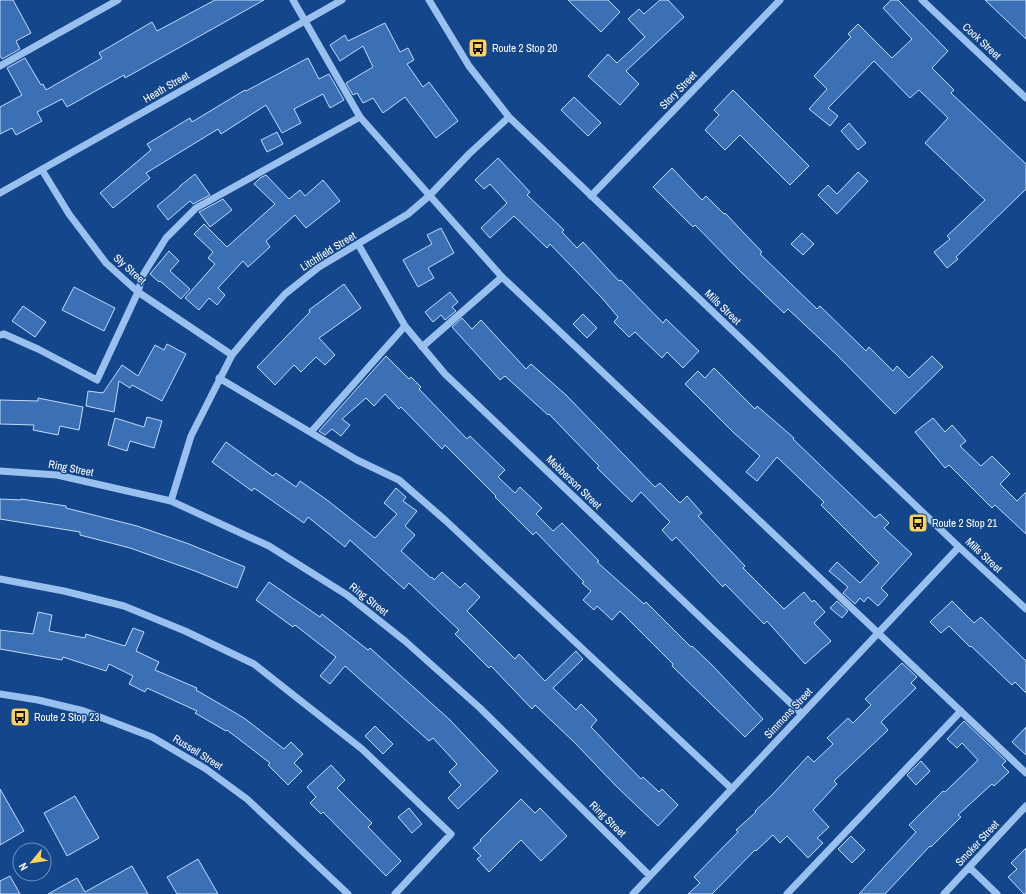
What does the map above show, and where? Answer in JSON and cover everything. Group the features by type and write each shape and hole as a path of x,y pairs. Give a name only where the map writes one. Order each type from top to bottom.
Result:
{"street":[{"path":"0,66 118,0"},
{"path":"293,0 360,117 502,276 1026,773"},
{"name":"Heath Street","path":"0,193 304,20 342,0"},
{"name":"Mills Street","path":"429,0 469,66 509,117 959,547 1026,609"},
{"name":"Story Street","path":"591,196 780,0"},
{"name":"Cook Street","path":"922,0 1026,98"},
{"path":"0,335 4,334 18,340 98,380 138,292 143,274 166,238 196,208 360,117"},
{"name":"Litchfield Street","path":"171,502 191,436 219,378 232,355 285,294 319,267 408,214 429,196 469,154 509,117"},
{"name":"Sly Street","path":"42,170 69,214 106,263 138,292 232,355"},
{"name":"Mebberson Street","path":"358,244 405,326 445,374 802,714"},
{"path":"422,347 502,276"},
{"path":"311,432 405,326"},
{"path":"219,378 357,460 399,480 445,520 732,788"},
{"name":"Ring Street","path":"0,471 57,475 171,502 268,546 347,595 405,641 480,708 650,876"},
{"name":"Simmons Street","path":"633,894 959,547"},
{"path":"0,579 64,591 124,606 185,631 254,664 362,749 450,834 395,894"},
{"name":"Russell Street","path":"0,694 38,700 84,711 152,737 206,769 247,799 348,894"},
{"path":"787,894 961,711"},
{"name":"Smoker Street","path":"944,894 970,868 1026,806"},
{"path":"970,868 997,894"}],"building":[{"path":"0,0 13,0 31,33 16,41 20,49 2,59 0,56"},
{"path":"215,0 264,0 125,78 124,75 67,107 62,99 37,112 42,121 16,135 12,128 0,134 0,107 22,95 7,68 25,58 41,85 43,84 46,90 102,58 99,53 152,22 157,31"},
{"path":"568,0 608,0 620,12 601,32"},
{"path":"660,0 668,0 684,17 626,71 639,84 620,105 588,76 608,54 617,63 645,37 628,19 639,9 644,14"},
{"path":"891,0 898,0 948,51 932,68 954,90 951,93 1026,164 1026,189 956,257 958,259 947,268 934,252 950,239 947,236 985,200 925,143 948,118 919,90 910,98 874,61 828,108 838,116 830,126 809,109 827,89 814,76 851,37 848,34 858,24 892,58 912,39 883,8"},
{"path":"985,0 1026,0 1026,39 1005,19"},
{"path":"385,23 400,52 408,48 414,60 407,64 423,87 429,82 458,121 436,138 405,97 383,113 373,98 363,103 357,93 353,95 346,83 373,67 363,46 340,61 330,45 345,35 348,41"},
{"path":"308,58 319,79 329,74 344,100 330,108 323,94 294,109 301,123 282,133 266,105 221,134 218,129 146,173 150,178 113,208 100,193 151,150 147,144 190,118 192,122 245,90 246,91"},
{"path":"733,90 809,166 790,185 740,135 725,150 705,130 719,115 714,110"},
{"path":"574,97 601,123 588,136 561,110"},
{"path":"849,123 866,143 858,150 841,131"},
{"path":"277,132 283,144 267,152 261,140"},
{"path":"498,158 530,192 527,195 564,230 562,232 577,248 583,242 619,281 621,280 663,323 666,319 699,351 683,368 667,352 662,358 635,332 629,337 614,322 618,317 602,298 550,244 547,248 514,216 490,238 481,228 507,203 490,184 484,189 475,180"},
{"path":"672,168 702,200 706,196 724,214 725,213 762,252 760,254 817,309 820,306 866,351 869,347 893,371 897,366 909,378 932,356 943,367 895,414 836,354 788,309 784,313 695,225 693,227 653,187"},
{"path":"858,172 868,181 837,214 818,195 828,185 837,194"},
{"path":"195,174 210,195 193,204 190,201 168,220 157,206"},
{"path":"266,175 289,199 300,190 305,196 323,180 340,201 306,228 295,215 266,241 270,247 248,267 243,261 218,288 225,295 217,305 209,298 199,310 185,298 215,264 208,258 213,252 194,234 204,224 227,247 275,204 254,184"},
{"path":"223,199 232,210 210,227 199,212"},
{"path":"441,228 454,253 428,268 434,278 418,287 403,260 432,244 427,235"},
{"path":"802,233 814,244 803,255 791,244"},
{"path":"169,251 179,261 170,271 190,289 181,299 150,274"},
{"path":"344,284 361,308 319,338 335,355 325,365 316,357 301,372 294,365 275,385 257,367 310,312 309,310"},
{"path":"74,287 115,308 104,331 62,310"},
{"path":"450,292 458,302 452,307 456,311 445,320 441,315 433,322 425,312"},
{"path":"23,306 46,322 35,337 12,321"},
{"path":"583,314 597,328 587,338 573,324"},
{"path":"462,318 472,329 481,320 526,369 531,364 566,395 655,487 660,483 680,503 687,496 702,513 698,516 745,566 743,568 784,609 804,592 812,602 814,600 825,612 814,623 831,641 805,664 767,621 764,624 725,584 723,587 676,537 672,541 662,530 670,522 641,492 632,502 597,468 599,466 549,414 548,415 505,376 500,380 452,327"},
{"path":"167,344 186,354 162,401 132,385 130,388 119,381 114,412 86,406 88,391 103,393 122,365 138,376 155,345 164,350"},
{"path":"386,356 409,379 411,377 421,387 419,389 467,439 470,436 505,470 498,477 515,493 520,487 542,508 536,514 553,531 562,523 599,561 597,562 644,604 646,602 691,647 692,646 712,665 763,719 745,737 672,666 673,664 620,611 612,620 597,606 594,610 583,600 591,591 536,532 533,535 445,445 442,449 401,407 399,409 385,394 374,406 366,398 342,419 350,425 341,436 332,429 325,435 319,431"},
{"path":"714,368 755,409 757,406 794,438 793,439 875,518 880,514 889,523 884,528 912,554 881,588 888,595 878,606 868,597 864,602 860,598 855,604 843,593 848,587 829,571 837,562 860,583 879,563 821,505 824,502 777,457 757,481 746,472 760,456 734,433 685,384 698,371 705,378"},
{"path":"38,398 83,407 79,430 60,426 58,435 33,430 34,425 0,424 0,400 38,401"},
{"path":"147,417 162,421 154,448 130,441 127,451 108,445 115,418 144,427"},
{"path":"933,418 945,432 952,425 966,441 960,446 981,466 992,456 1010,474 1000,484 1017,501 1026,492 1026,534 995,505 992,508 949,465 945,468 915,432"},
{"path":"226,442 273,476 276,473 296,487 300,481 327,500 375,538 397,514 384,503 396,488 406,497 403,501 417,511 405,526 415,535 401,551 434,580 442,572 460,588 465,583 480,597 467,611 515,659 519,654 545,681 576,651 583,659 553,688 576,710 581,704 597,720 591,727 641,779 643,777 659,792 662,789 678,805 658,826 535,705 532,709 491,666 489,668 455,634 459,630 409,583 404,589 350,540 345,547 308,517 304,523 254,488 252,491 212,462"},
{"path":"0,499 21,499 66,506 66,508 137,526 189,544 245,567 237,588 195,571 130,548 80,535 80,532 0,519"},
{"path":"269,582 320,617 322,614 368,650 370,648 450,720 498,771 458,809 448,798 461,785 449,772 457,764 433,738 429,741 345,666 330,684 320,676 336,657 295,625 293,627 256,600"},
{"path":"837,601 848,611 842,618 830,608"},
{"path":"952,601 974,623 981,617 1026,661 1026,693 1015,682 1012,685 949,626 941,633 930,622"},
{"path":"38,612 52,615 49,631 85,638 86,634 125,646 133,628 144,632 136,651 159,662 155,670 197,688 196,690 244,718 284,749 291,742 303,754 294,763 302,771 288,785 268,765 270,763 227,730 226,731 195,713 197,711 147,688 145,692 129,684 133,676 109,664 106,671 63,657 62,660 0,649 0,630 33,634"},
{"path":"902,663 917,677 911,683 916,688 881,722 888,730 834,781 837,784 813,810 829,827 817,838 823,843 808,858 787,836 780,843 773,835 756,851 755,850 712,894 688,894 700,883 694,877 738,832 736,830 756,812 755,811 808,756 814,762 833,744 827,738 848,718 853,723 871,705 865,699"},
{"path":"964,721 1006,761 1002,765 1009,772 994,786 992,784 958,815 961,817 931,847 930,846 885,894 859,894 916,832 909,825 943,791 945,792 978,760 962,743 957,748 947,739"},
{"path":"375,726 393,744 383,754 365,736"},
{"path":"1026,727 1026,755 1012,742"},
{"path":"921,761 930,771 916,785 907,775"},
{"path":"331,765 345,780 337,788 372,823 368,827 401,861 386,876 323,812 321,814 310,803 316,797 307,787"},
{"path":"0,789 24,831 0,845"},
{"path":"75,796 99,838 67,856 44,813"},
{"path":"521,799 535,813 540,808 567,836 541,861 521,840 489,872 477,859 481,856 473,848"},
{"path":"409,808 422,824 412,833 398,817"},
{"path":"851,836 865,850 852,863 838,849"},
{"path":"1026,848 1026,894 1024,894 1008,877 1017,869 1011,863"},
{"path":"198,859 218,894 177,894 167,877"},
{"path":"132,866 148,894 48,894 77,878 85,892"},
{"path":"10,876 20,894 0,894 0,881"}],"place":[{"name":"Route 2 Stop 20","path":"478,48"},
{"name":"Route 2 Stop 21","path":"918,523"},
{"name":"Route 2 Stop 23","path":"20,717"}]}
